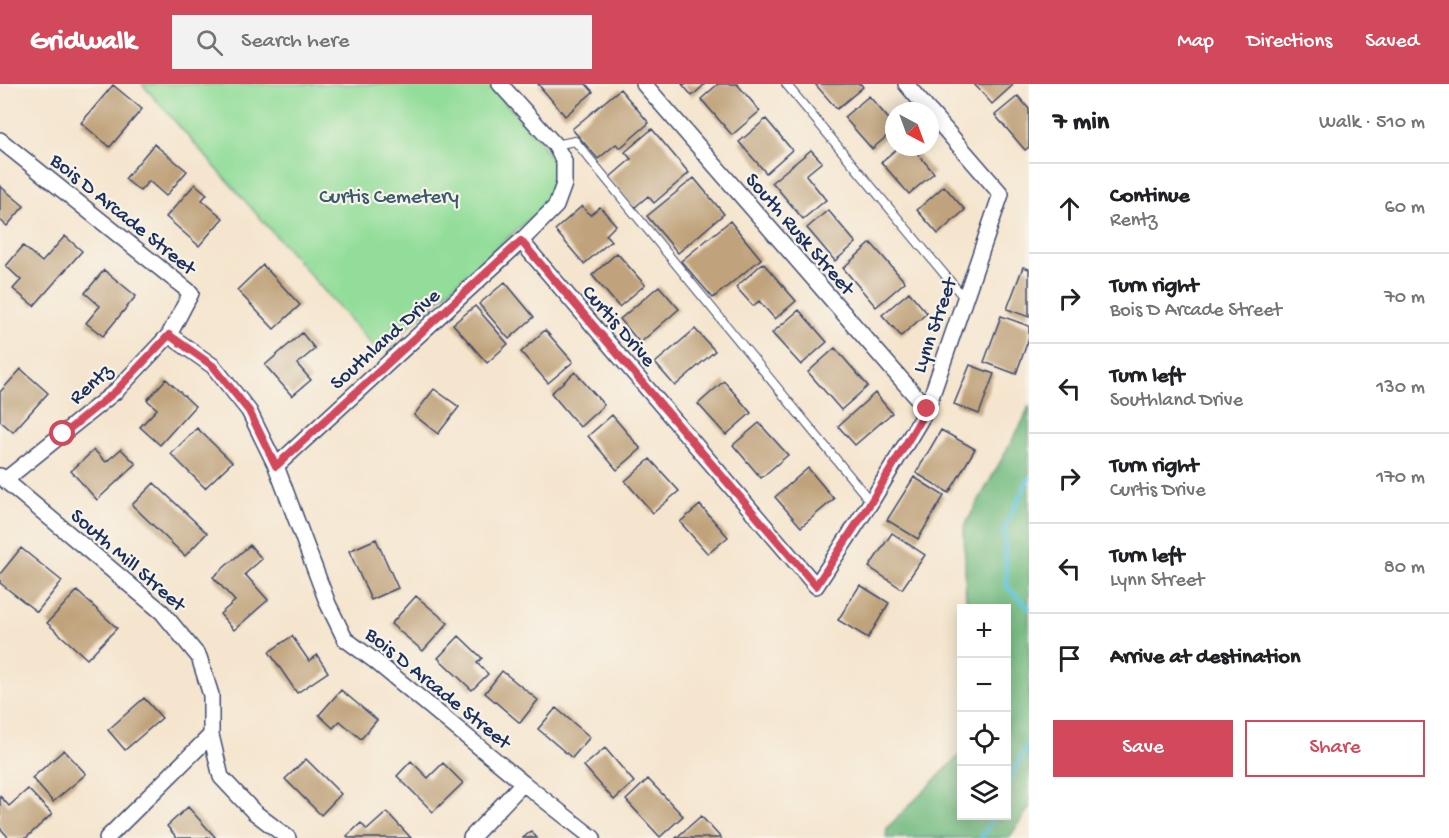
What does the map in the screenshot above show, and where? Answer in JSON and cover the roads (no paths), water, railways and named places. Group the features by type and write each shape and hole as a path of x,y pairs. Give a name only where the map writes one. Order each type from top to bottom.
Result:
{"street":[{"path":"500,84 555,145 564,161 564,183 556,206 521,241"},
{"name":"South Rusk Street","path":"644,84 927,409"},
{"name":"Lynn Street","path":"906,84 921,102"},
{"name":"Lynn Street","path":"816,586 871,502 927,409 1001,194 939,123"},
{"name":"Bois D Arcade Street","path":"0,140 191,293 169,335 213,366 249,411 276,466 328,604 345,639 593,838"},
{"name":"Southland Drive","path":"276,466 521,241"},
{"name":"Curtis Drive","path":"521,241 816,586"},
{"name":"Rentz","path":"3,478 116,391 169,335"},
{"name":"South Mill Street","path":"3,478 162,612 199,657 211,695 211,735 221,777 254,812 288,838"},
{"path":"106,838 211,735"},
{"path":"471,838 524,783"}],"lane":[{"path":"786,84 964,299"},
{"path":"555,145 575,141 871,502"}],"waterway":[{"path":"1029,478 1004,529 1007,587 1029,608"},
{"path":"1011,777 1029,741"},
{"path":"981,838 991,820"}],"park label":[{"name":"Curtis Cemetery","path":"389,195"}]}
